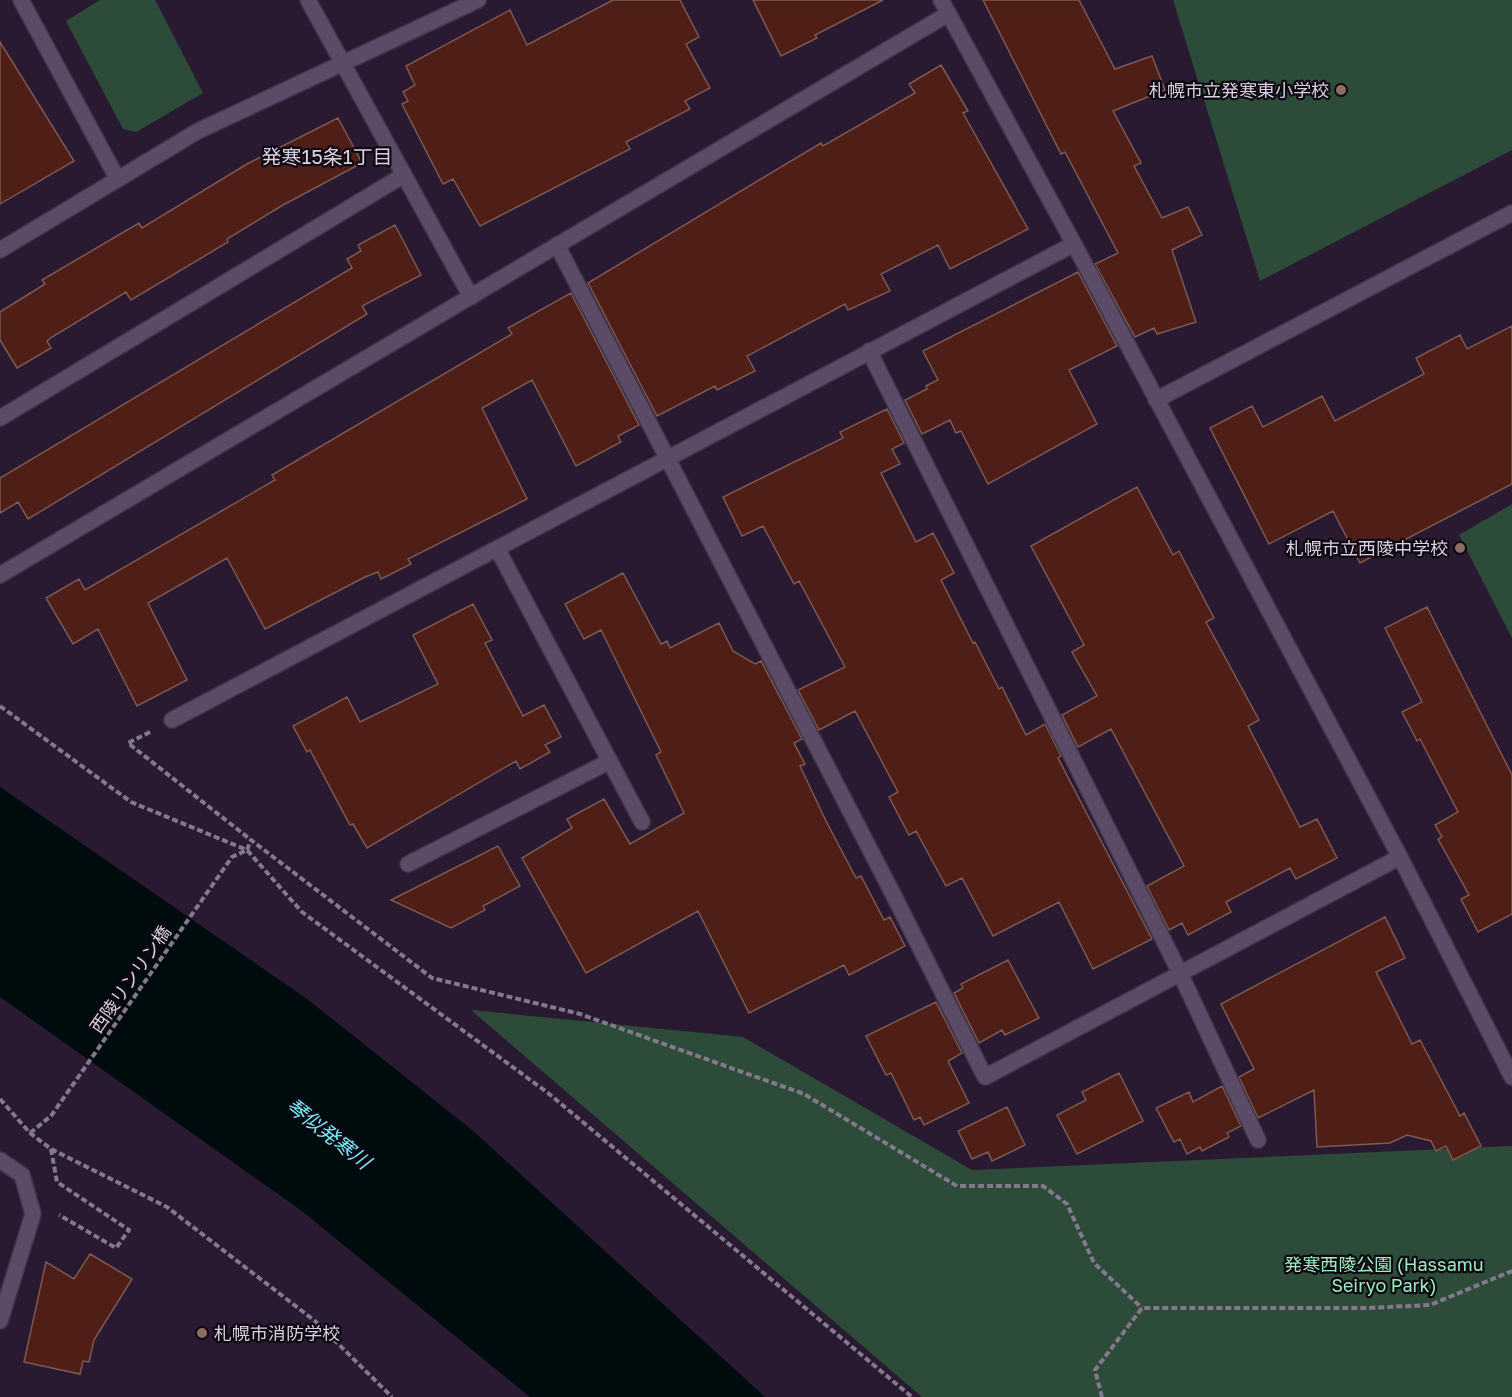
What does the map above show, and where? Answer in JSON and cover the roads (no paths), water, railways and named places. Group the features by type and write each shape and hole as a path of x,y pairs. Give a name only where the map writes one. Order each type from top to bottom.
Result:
{"street":[{"path":"21,0 117,178"},
{"path":"308,0 471,297"},
{"path":"0,250 198,131 478,0"},
{"path":"941,0 1074,244 1400,857 1512,1077"},
{"path":"0,575 948,14"},
{"path":"0,418 404,175"},
{"path":"1156,400 1512,213"},
{"path":"172,720 498,550 1074,244"},
{"path":"557,245 985,1077 1400,857"},
{"path":"869,351 1180,973 1258,1140"},
{"path":"498,550 642,822"},
{"path":"408,864 610,761"},
{"path":"0,1160 22,1175 33,1214 0,1321"}],"water":[{"name":"琴似発寒川","path":"0,787 307,999 472,1130 765,1397 530,1397 302,1211 0,997"}],"place":[{"name":"札幌市立発寒東小学校","path":"1341,90"},
{"name":"札幌市立西陵中学校","path":"1460,548"},
{"name":"札幌市消防学校","path":"202,1333"}],"district":[{"name":"発寒15条1丁目","path":"327,156"}],"park label":[{"name":"発寒西陵公園 (Hassamu Seiryo Park)","path":"1384,1274"}]}
